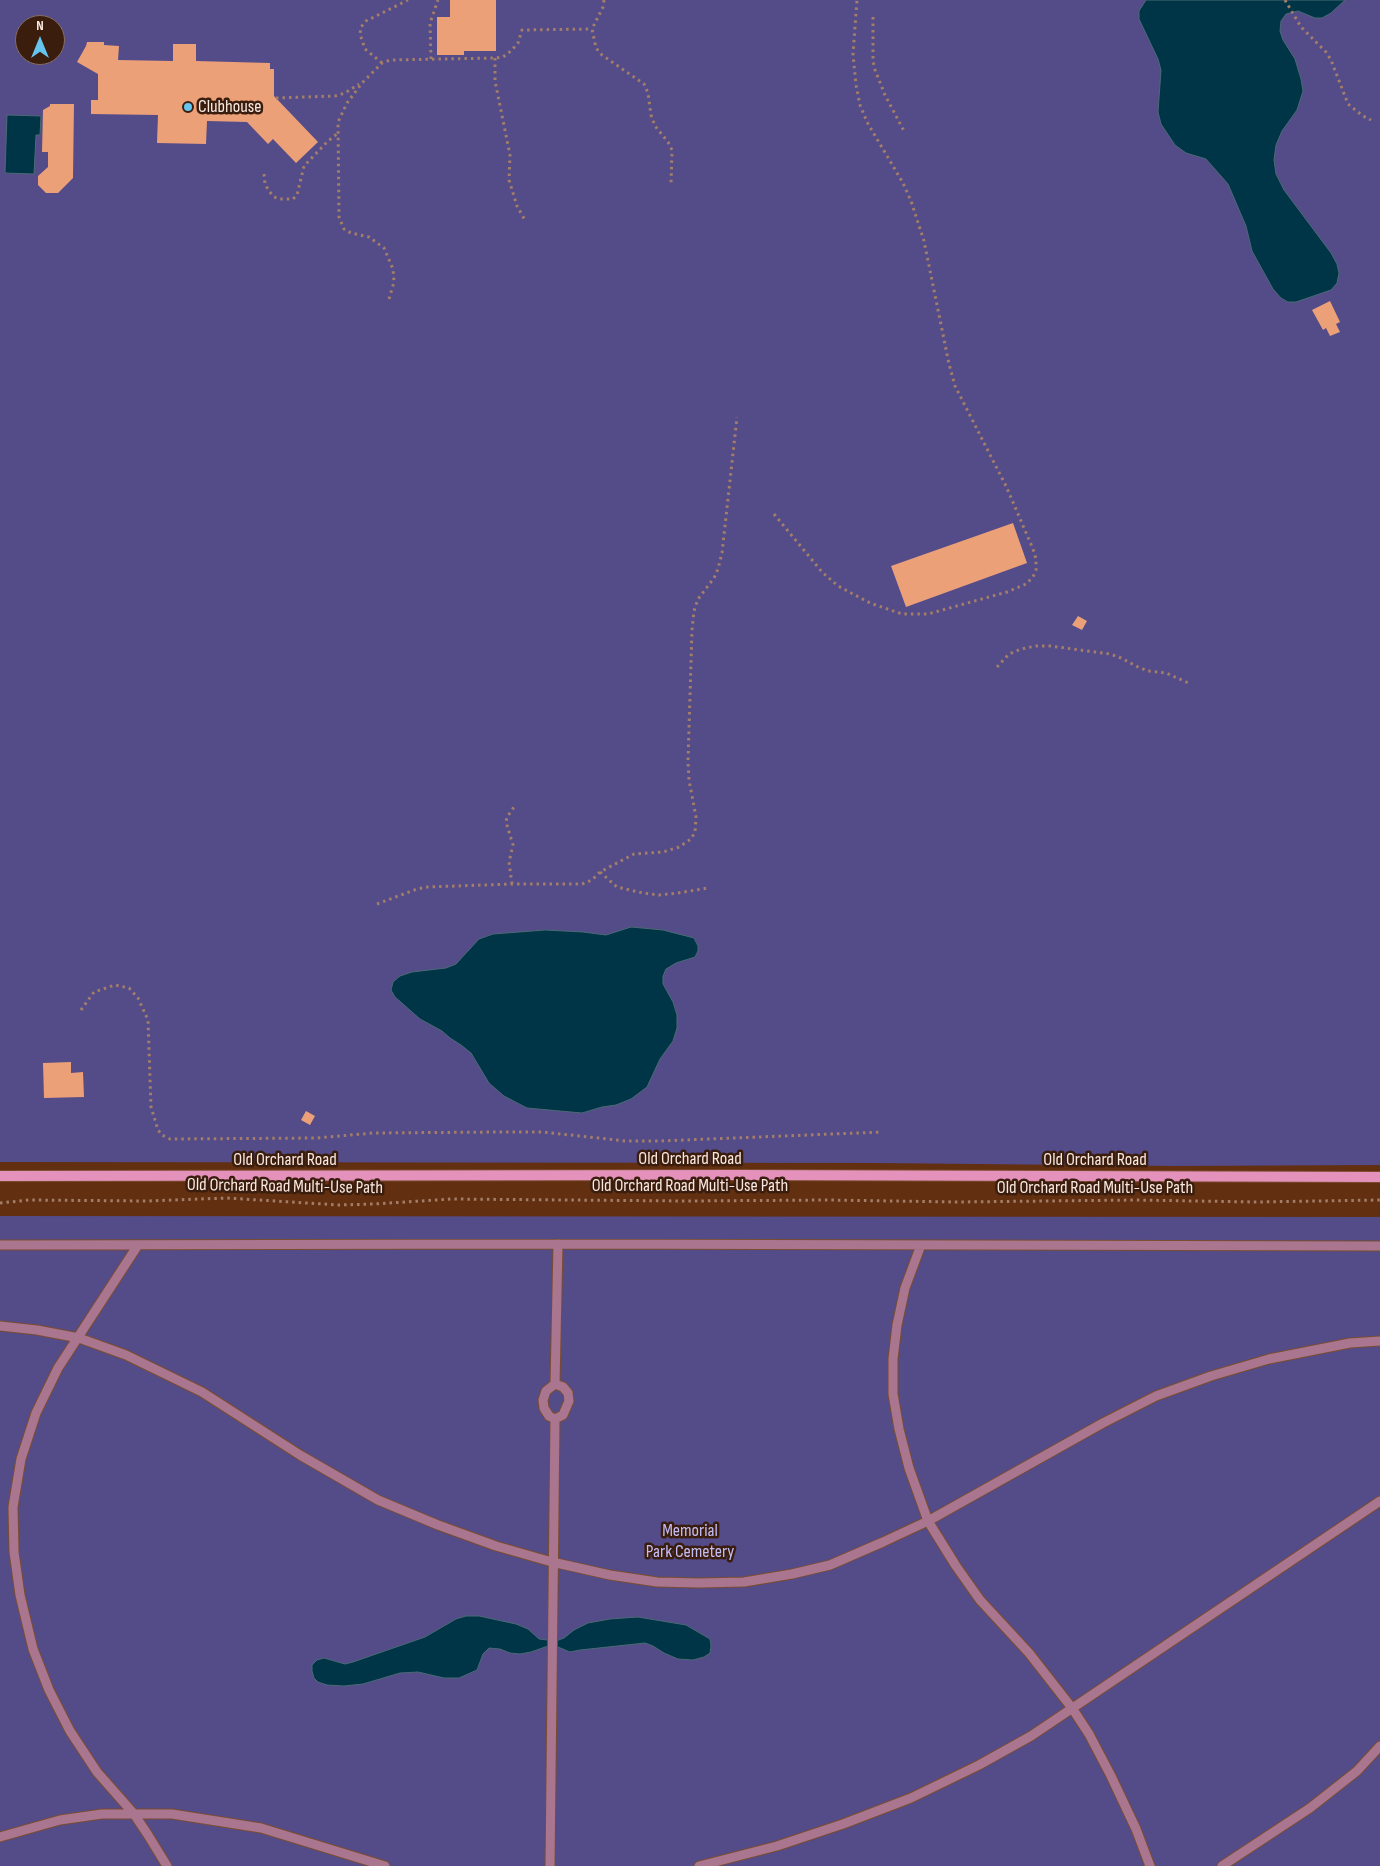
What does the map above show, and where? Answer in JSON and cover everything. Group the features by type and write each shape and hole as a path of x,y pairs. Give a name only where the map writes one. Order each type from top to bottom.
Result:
{"main road":[{"name":"Old Orchard Road","path":"0,1176 759,1175 1380,1177"}],"lane":[{"path":"555,1384 558,1244"},
{"path":"0,1245 1380,1246"},
{"path":"921,1245 905,1288 897,1325 894,1358 894,1394 899,1428 909,1468 928,1521 980,1600 1029,1653 1072,1708 1089,1734 1136,1829 1150,1866"},
{"path":"138,1246 58,1368 36,1413 21,1458 13,1507 14,1552 20,1594 33,1649 49,1690 70,1731 97,1772 134,1814 167,1866"},
{"path":"0,1326 38,1330 79,1338 126,1355 202,1392 300,1455 378,1500 463,1534 552,1562 658,1582 699,1583 744,1582 792,1574 830,1564 928,1521 1103,1423 1156,1396 1211,1376 1269,1359 1350,1343 1380,1341"},
{"path":"555,1384 546,1391 543,1400 544,1408 549,1416 555,1419"},
{"path":"555,1384 563,1387 568,1393 569,1401 563,1415 555,1419"},
{"path":"550,1866 555,1419"},
{"path":"699,1866 777,1846 843,1824 911,1798 979,1765 1031,1736 1380,1502"},
{"path":"1222,1866 1310,1808 1357,1771 1380,1746"},
{"path":"0,1837 60,1820 102,1814 172,1814 260,1828 385,1866"}],"path":[{"path":"382,63 365,49 360,34 361,27 366,22 408,0"},
{"path":"431,59 430,23 438,0"},
{"path":"604,0 603,7 592,29 596,48 602,55 644,84 648,93 651,115 655,126 672,150 671,184"},
{"path":"774,514 822,572 838,586 870,603 902,614 928,614 1007,592 1026,584 1033,577 1036,570 1034,549 1006,486 955,386 924,241 911,201 903,183 874,135 860,105 856,85 854,54 857,0"},
{"path":"1285,0 1301,27 1326,52 1331,60 1348,104 1362,116 1371,120"},
{"path":"873,17 875,70 885,95 904,131"},
{"path":"276,98 335,96 345,93 362,82 382,63 398,59 503,57 511,52 518,43 522,30 592,29"},
{"path":"495,58 495,81 510,155 509,180 517,206 526,222"},
{"path":"362,82 341,114 338,122 339,218 341,224 350,233 369,237 384,248 393,269 394,282 388,299"},
{"path":"264,174 269,191 274,197 293,199 297,194 304,166 338,133"},
{"path":"377,904 417,889 428,887 582,884 592,880 600,872 634,854 663,852 679,847 691,838 695,832 696,817 689,780 688,761 694,611 698,599 718,569 722,553 737,417"},
{"path":"997,667 1009,654 1021,649 1050,646 1110,654 1148,671 1166,673 1191,684"},
{"path":"512,884 509,862 513,845 506,822 514,807"},
{"path":"600,872 617,887 643,893 660,895 678,894 708,888"},
{"path":"81,1010 94,992 115,985 129,988 138,998 144,1009 148,1026 151,1107 158,1130 162,1135 170,1139 317,1138 373,1133 542,1132 626,1141 660,1141 882,1132"},
{"name":"Old Orchard Road Multi-Use Path","path":"0,1203 29,1200 146,1201 227,1198 339,1205 451,1199 949,1202 1380,1200"}],"green space":[{"path":"0,0 1380,0 1380,1165 1173,1166 876,1163 0,1162"},
{"name":"Memorial Park Cemetery","path":"0,1216 1380,1217 1380,1866 0,1866"}],"water":[{"path":"1146,0 1345,0 1331,13 1322,18 1315,18 1298,11 1286,14 1281,21 1280,31 1283,40 1295,59 1303,91 1297,110 1282,131 1276,145 1274,160 1276,174 1284,190 1331,253 1337,264 1339,273 1337,283 1331,290 1296,302 1288,302 1281,298 1273,289 1252,251 1246,226 1228,184 1206,159 1186,153 1175,145 1161,124 1158,112 1161,70 1158,59 1139,19 1139,11"},
{"path":"7,115 41,116 40,135 36,135 34,174 5,173"},
{"path":"631,927 663,930 694,938 698,951 695,957 676,963 666,969 663,976 663,984 673,1002 677,1015 677,1028 673,1041 660,1059 647,1087 631,1099 616,1105 582,1113 527,1108 504,1096 489,1083 471,1053 442,1031 420,1019 395,997 391,990 393,982 400,976 412,972 446,968 456,964 479,939 493,934 545,930 606,935"},
{"path":"466,1616 479,1616 516,1624 528,1629 539,1639 556,1641 588,1623 638,1617 686,1625 710,1639 711,1646 710,1653 693,1660 678,1659 645,1643 570,1652 558,1647 548,1646 520,1654 489,1648 483,1654 477,1670 459,1678 444,1678 418,1672 400,1673 363,1684 344,1686 327,1685 318,1682 314,1678 312,1665 317,1660 324,1658 345,1664 353,1662 425,1637 456,1619"}],"building":[{"path":"450,0 496,0 496,51 464,51 464,55 437,55 437,17 450,17"},
{"name":"Clubhouse","path":"87,42 104,42 104,45 119,46 118,60 173,61 173,44 196,44 196,61 270,63 270,69 274,69 274,96 318,142 296,163 273,139 268,144 247,122 207,121 206,144 157,143 158,115 91,114 91,100 98,100 98,74 77,62"},
{"path":"50,104 74,104 73,178 58,193 46,193 38,185 38,176 48,167 48,152 42,152 43,110 50,106"},
{"path":"1330,301 1340,322 1336,324 1340,332 1330,336 1326,328 1323,330 1312,310"},
{"path":"1013,523 1027,563 906,607 891,566"},
{"path":"1078,616 1087,621 1082,630 1072,625"},
{"path":"71,1062 71,1073 83,1072 84,1097 44,1098 43,1063"},
{"path":"306,1111 315,1116 310,1125 301,1120"}],"place":[{"name":"Clubhouse","path":"188,107"}]}
